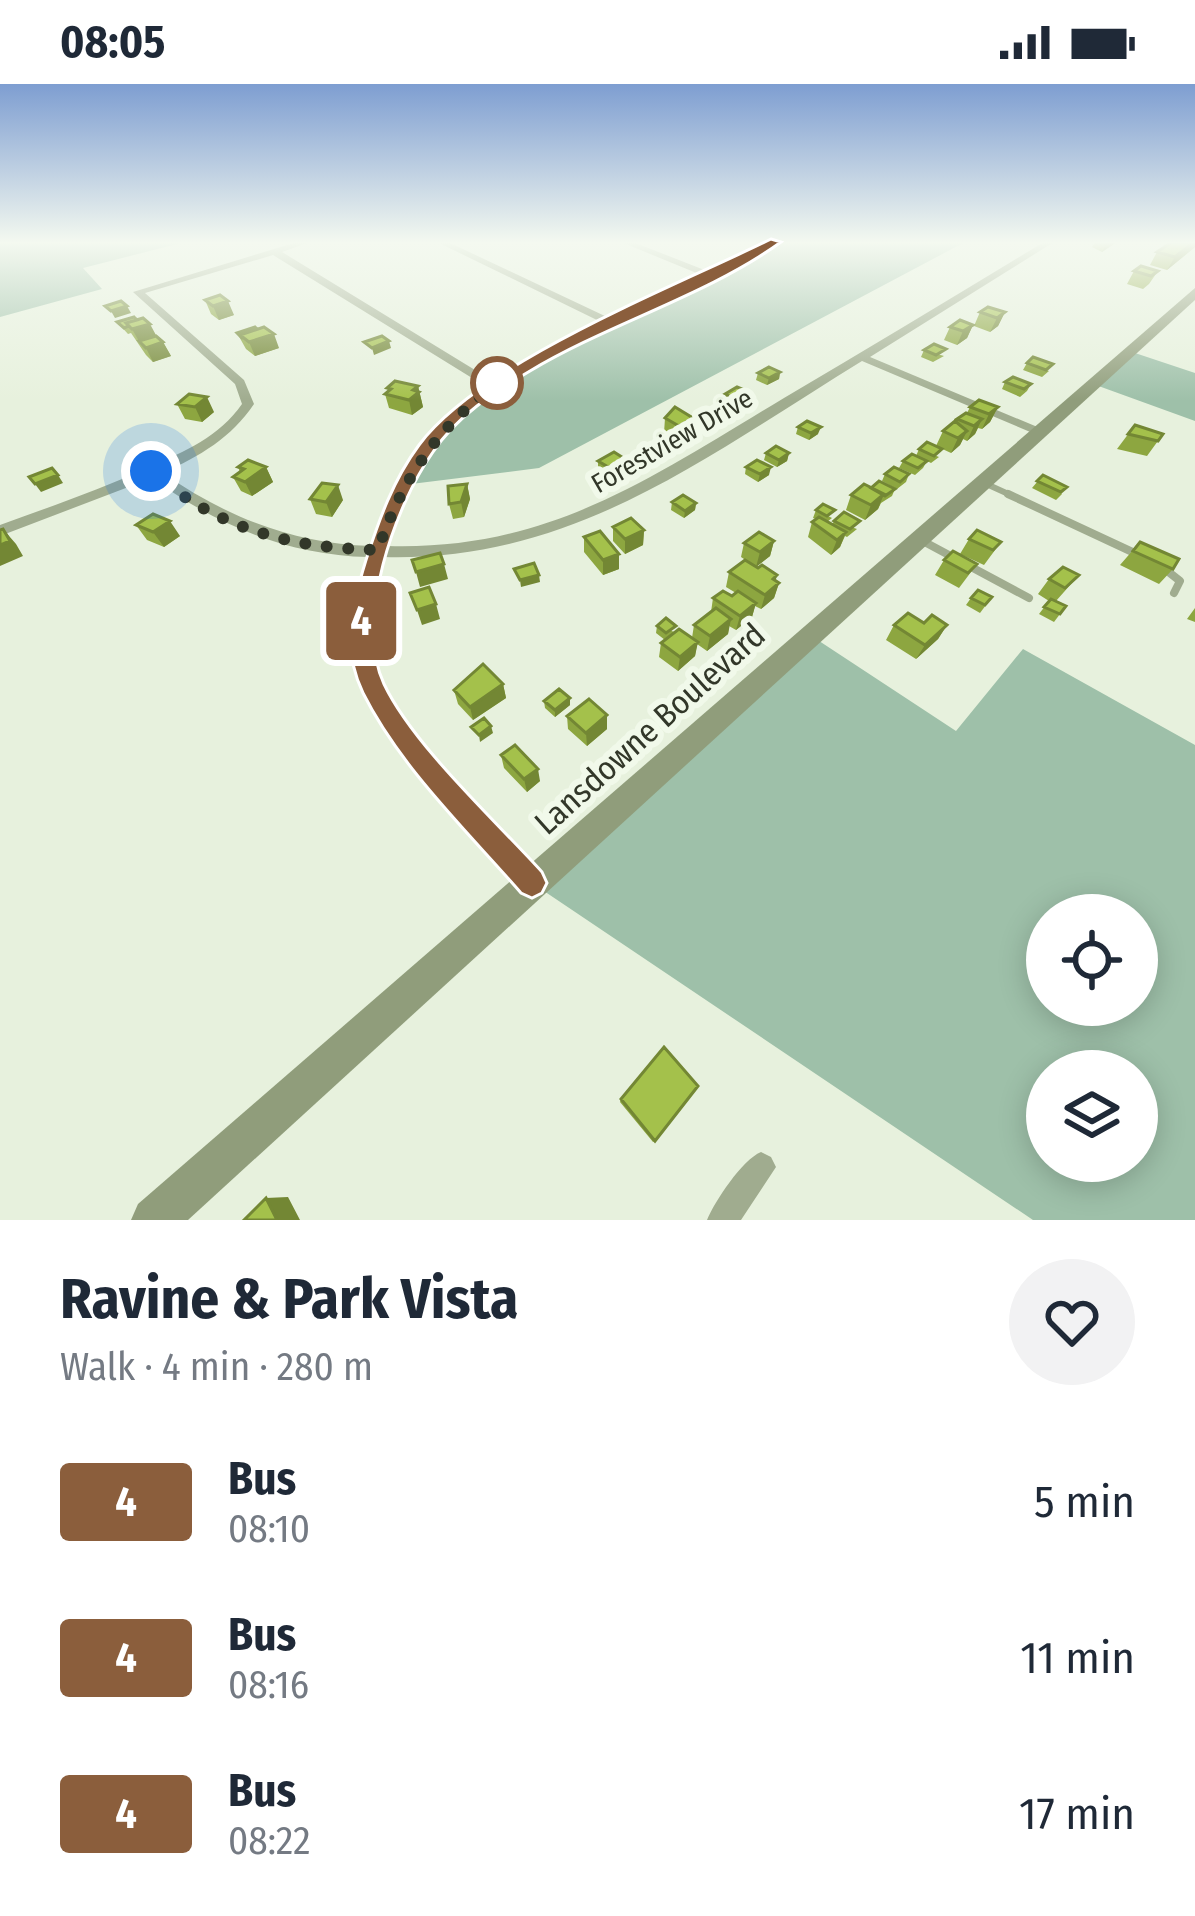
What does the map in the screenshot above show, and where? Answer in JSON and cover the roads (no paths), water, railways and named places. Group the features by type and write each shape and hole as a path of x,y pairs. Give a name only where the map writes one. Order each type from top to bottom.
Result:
{"street":[{"path":"0,531 151,471 224,436 244,413 248,398 240,383 138,295"},
{"path":"345,295 493,386"},
{"path":"552,295 611,323"},
{"path":"532,883 423,759 373,688 362,650 361,612 378,550 413,466 457,414 493,386 669,295"},
{"name":"Forestview Drive","path":"151,471 185,500 239,528 317,546 378,550 483,543 590,514 639,492 963,295"},
{"name":"Lansdowne Boulevard","path":"154,1220 1192,298"},
{"path":"861,357 1040,431"},
{"path":"722,1220 761,1167"}],"lane":[{"path":"982,482 1173,572 1180,581 1174,592"},
{"path":"919,539 1029,598"}]}
